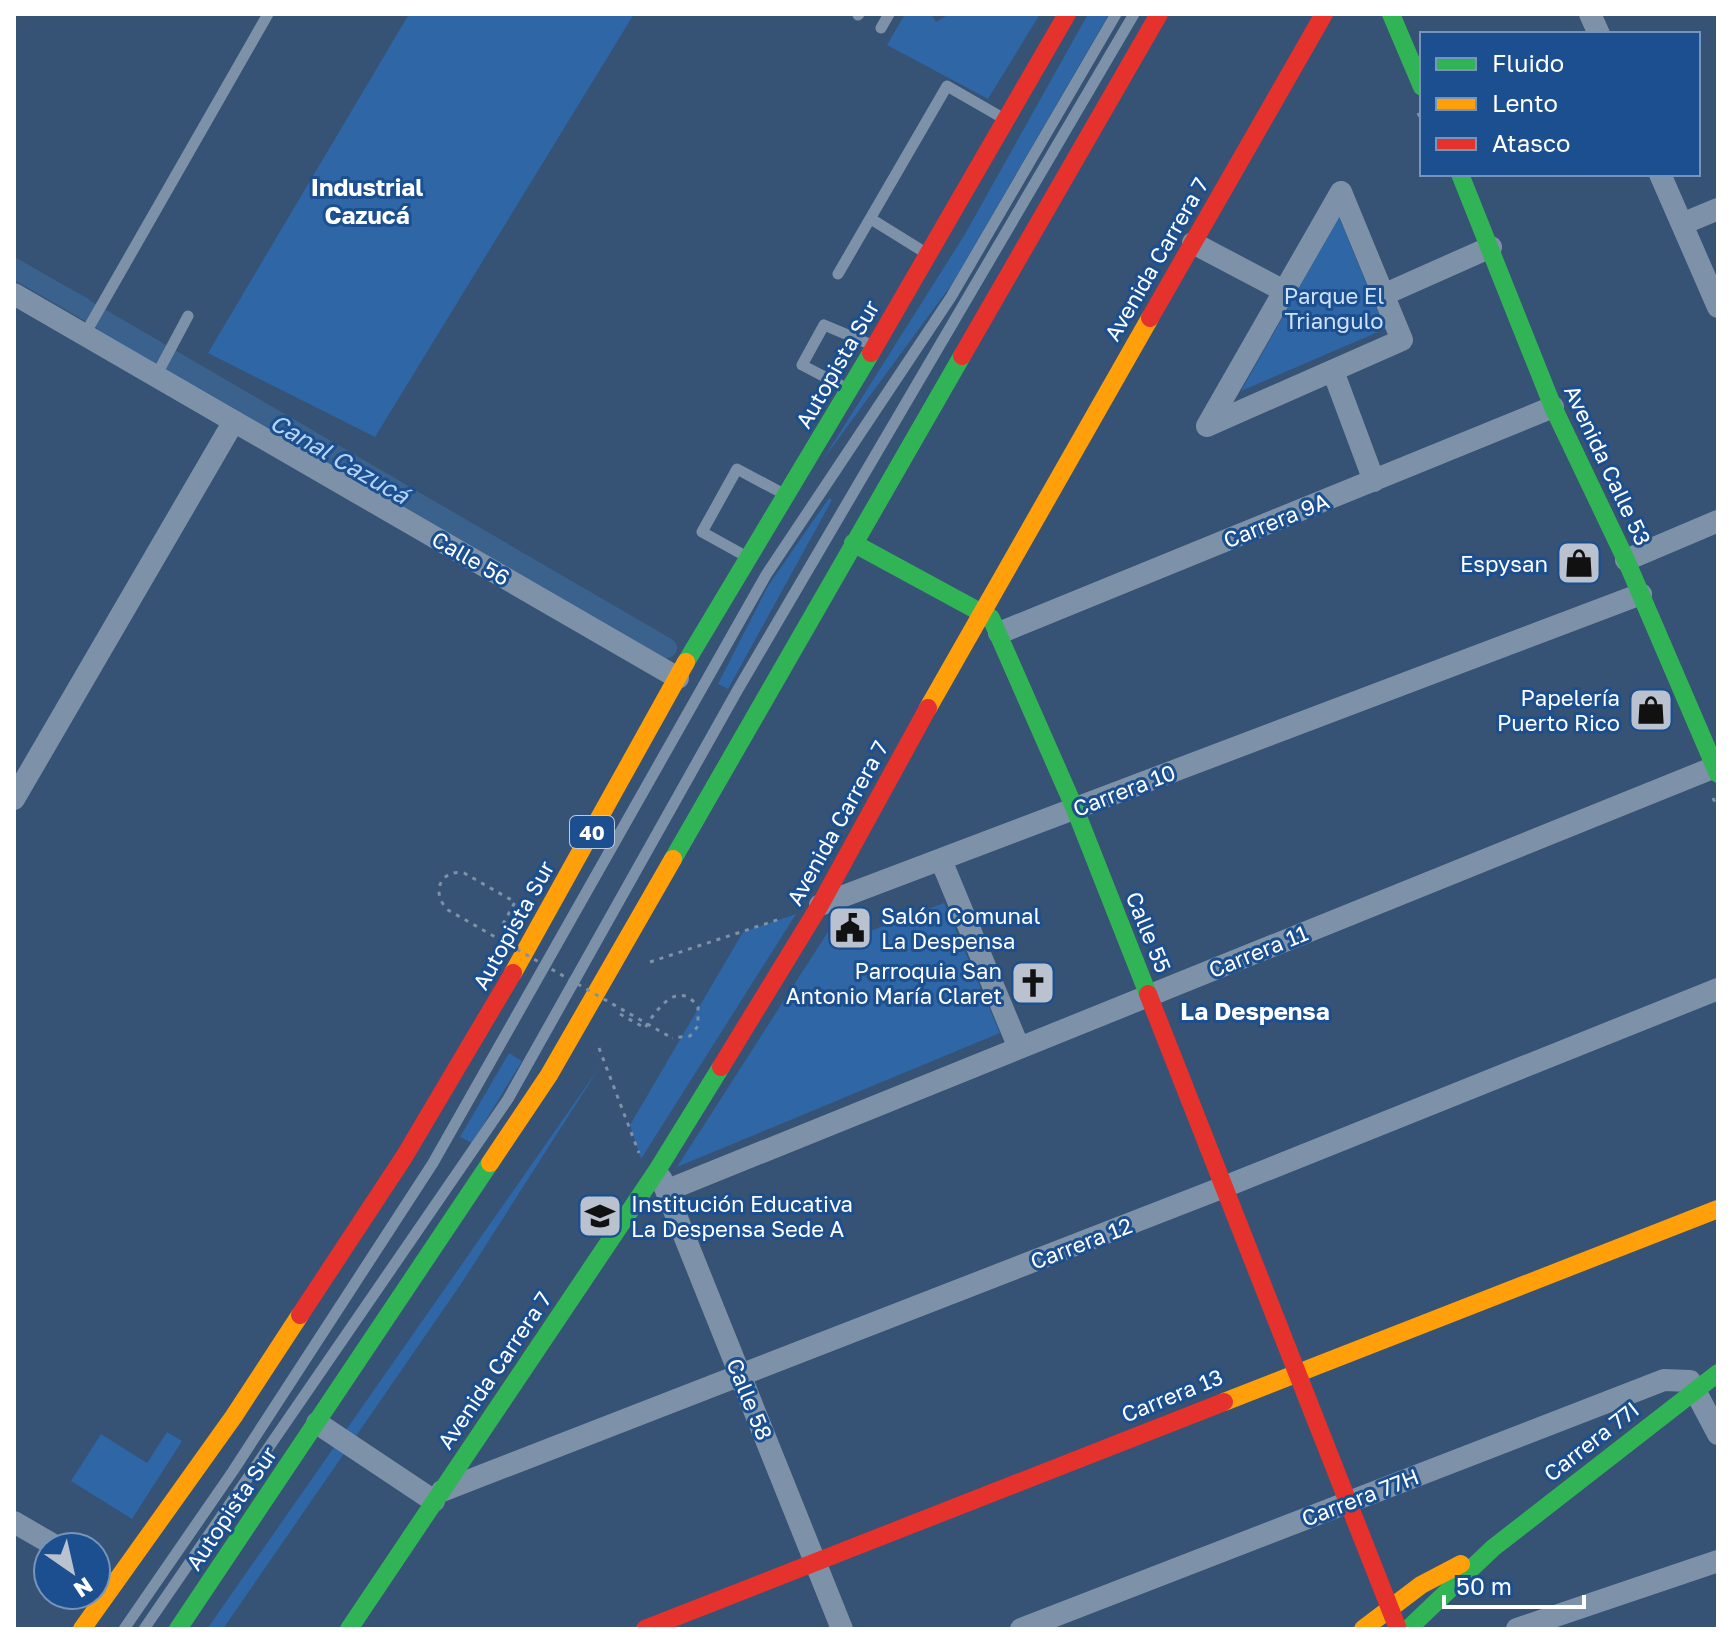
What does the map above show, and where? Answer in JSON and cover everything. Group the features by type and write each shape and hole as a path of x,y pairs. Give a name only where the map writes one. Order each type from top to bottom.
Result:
{"main road":[{"name":"Autopista Sur","path":"82,1629 234,1416 396,1171 528,948 747,557 850,390 1067,14"},
{"name":"Autopista Sur","path":"178,1629 509,1137 585,1011 1159,14"},
{"name":"Avenida Carrera 7","path":"349,1629 659,1180 820,905 981,612 1324,14"},
{"path":"1391,14 1420,82"},
{"name":"Avenida Calle 53","path":"1461,176 1553,407 1626,560 1716,771"},
{"name":"Calle 55","path":"853,543 991,618 999,633 1075,809 1398,1629"},
{"name":"Carrera 13","path":"645,1629 1297,1371 1718,1209"},
{"name":"Carrera 77I","path":"1408,1629 1493,1548 1718,1373"},
{"name":"Carrera 77I","path":"1363,1629 1421,1585 1493,1548"}],"street":[{"path":"1661,176 1718,307"},
{"path":"1341,192 1402,340 1207,426 1284,291 1341,192"},
{"path":"1682,224 1718,209"},
{"path":"1193,243 1284,291"},
{"path":"1383,295 1491,247"},
{"name":"Calle 56","path":"14,294 87,328 234,421 678,678"},
{"path":"1333,371 1374,481"},
{"name":"Carrera 9A","path":"999,633 1553,407"},
{"path":"14,799 234,421"},
{"path":"1626,560 1718,521"},
{"name":"Carrera 10","path":"820,905 1641,594"},
{"name":"Carrera 11","path":"659,1180 1019,1048 1716,771"},
{"path":"941,860 1019,1048"},
{"name":"Carrera 12","path":"438,1496 1718,989"},
{"name":"Calle 58","path":"659,1180 842,1629"},
{"name":"Carrera 77H","path":"1021,1629 1664,1380 1681,1378 1690,1381 1697,1389"},
{"path":"1697,1389 1718,1434"},
{"path":"317,1423 438,1496"},
{"path":"14,1522 32,1532"},
{"path":"1517,1629 1718,1561"},
{"path":"112,1578 117,1581"}],"lane":[{"path":"87,328 268,14"},
{"path":"881,28 889,14"},
{"path":"124,1629 233,1471 433,1163 766,575 951,297 1116,14"},
{"path":"144,1629 508,1099 737,691 1134,14"},
{"path":"838,274 947,86 1006,120"},
{"path":"871,219 928,254"},
{"path":"158,371 188,316"},
{"path":"850,390 802,365 824,325 875,346"},
{"path":"747,557 702,532 737,469 786,495"}],"path":[{"path":"503,924 515,902 464,873 456,872 442,878 437,888 439,898 448,910 543,965 617,1006 645,1022 658,1030 672,1038 690,1036 698,1026 700,1013 688,997 673,996 660,1005 652,1017 645,1028"},
{"path":"646,964 787,916"},
{"path":"585,1011 659,1180"}],"green space":[{"path":"409,14 634,14 375,437 208,353"},
{"path":"905,14 931,14 936,22 949,14 1040,14 988,99 887,45"},
{"path":"1088,14 1109,14 952,284 822,461 965,234"},
{"name":"Parque El Triangulo","path":"1339,217 1385,329 1241,391"},
{"path":"14,258 89,299 79,315 14,280"},
{"path":"107,314 672,640 662,656 97,329"},
{"path":"829,498 832,500 728,689 718,684 768,586"},
{"path":"944,903 1000,1033 677,1167 833,924 841,942"},
{"path":"796,914 641,1159 630,1125 743,932"},
{"path":"509,1053 522,1061 472,1143 460,1137"},
{"path":"601,1065 463,1281 223,1629 207,1629"},
{"path":"167,1432 182,1441 132,1519 71,1481 101,1434 147,1463"}],"waterway":[{"name":"Canal Cazucá","path":"14,268 667,648"}],"traffic: fast":[{"path":"1391,14 1420,82"},
{"path":"1461,176 1553,407 1626,560 1718,774"},
{"path":"686,662 871,353"},
{"path":"673,859 962,356"},
{"path":"853,543 991,618 1075,809 1148,994"},
{"path":"349,1629 658,1169 721,1067"},
{"path":"178,1629 490,1163"},
{"path":"1408,1629 1493,1548 1718,1373"}],"traffic: slow":[{"path":"928,708 1150,318"},
{"path":"513,973 686,662"},
{"path":"490,1163 549,1075 673,859"},
{"path":"1224,1402 1718,1209"},
{"path":"82,1629 234,1416 300,1315"},
{"path":"1363,1629 1421,1585 1461,1564"}],"traffic: jam":[{"path":"871,353 1067,14"},
{"path":"962,356 1159,14"},
{"path":"1150,318 1324,14"},
{"path":"721,1067 820,905 928,708"},
{"path":"300,1315 404,1157 513,973"},
{"path":"1148,994 1398,1629"},
{"path":"645,1629 1224,1402"}],"place":[{"name":"Espysan","path":"1579,563"},
{"name":"Papelería Puerto Rico","path":"1651,710"},
{"name":"Salón Comunal La Despensa","path":"850,928"},
{"name":"Parroquia San Antonio María Claret","path":"1033,983"},
{"name":"Institución Educativa La Despensa Sede A","path":"600,1216"}],"district":[{"name":"Industrial Cazucá","path":"367,200"},
{"name":"La Despensa","path":"1255,1010"}]}
